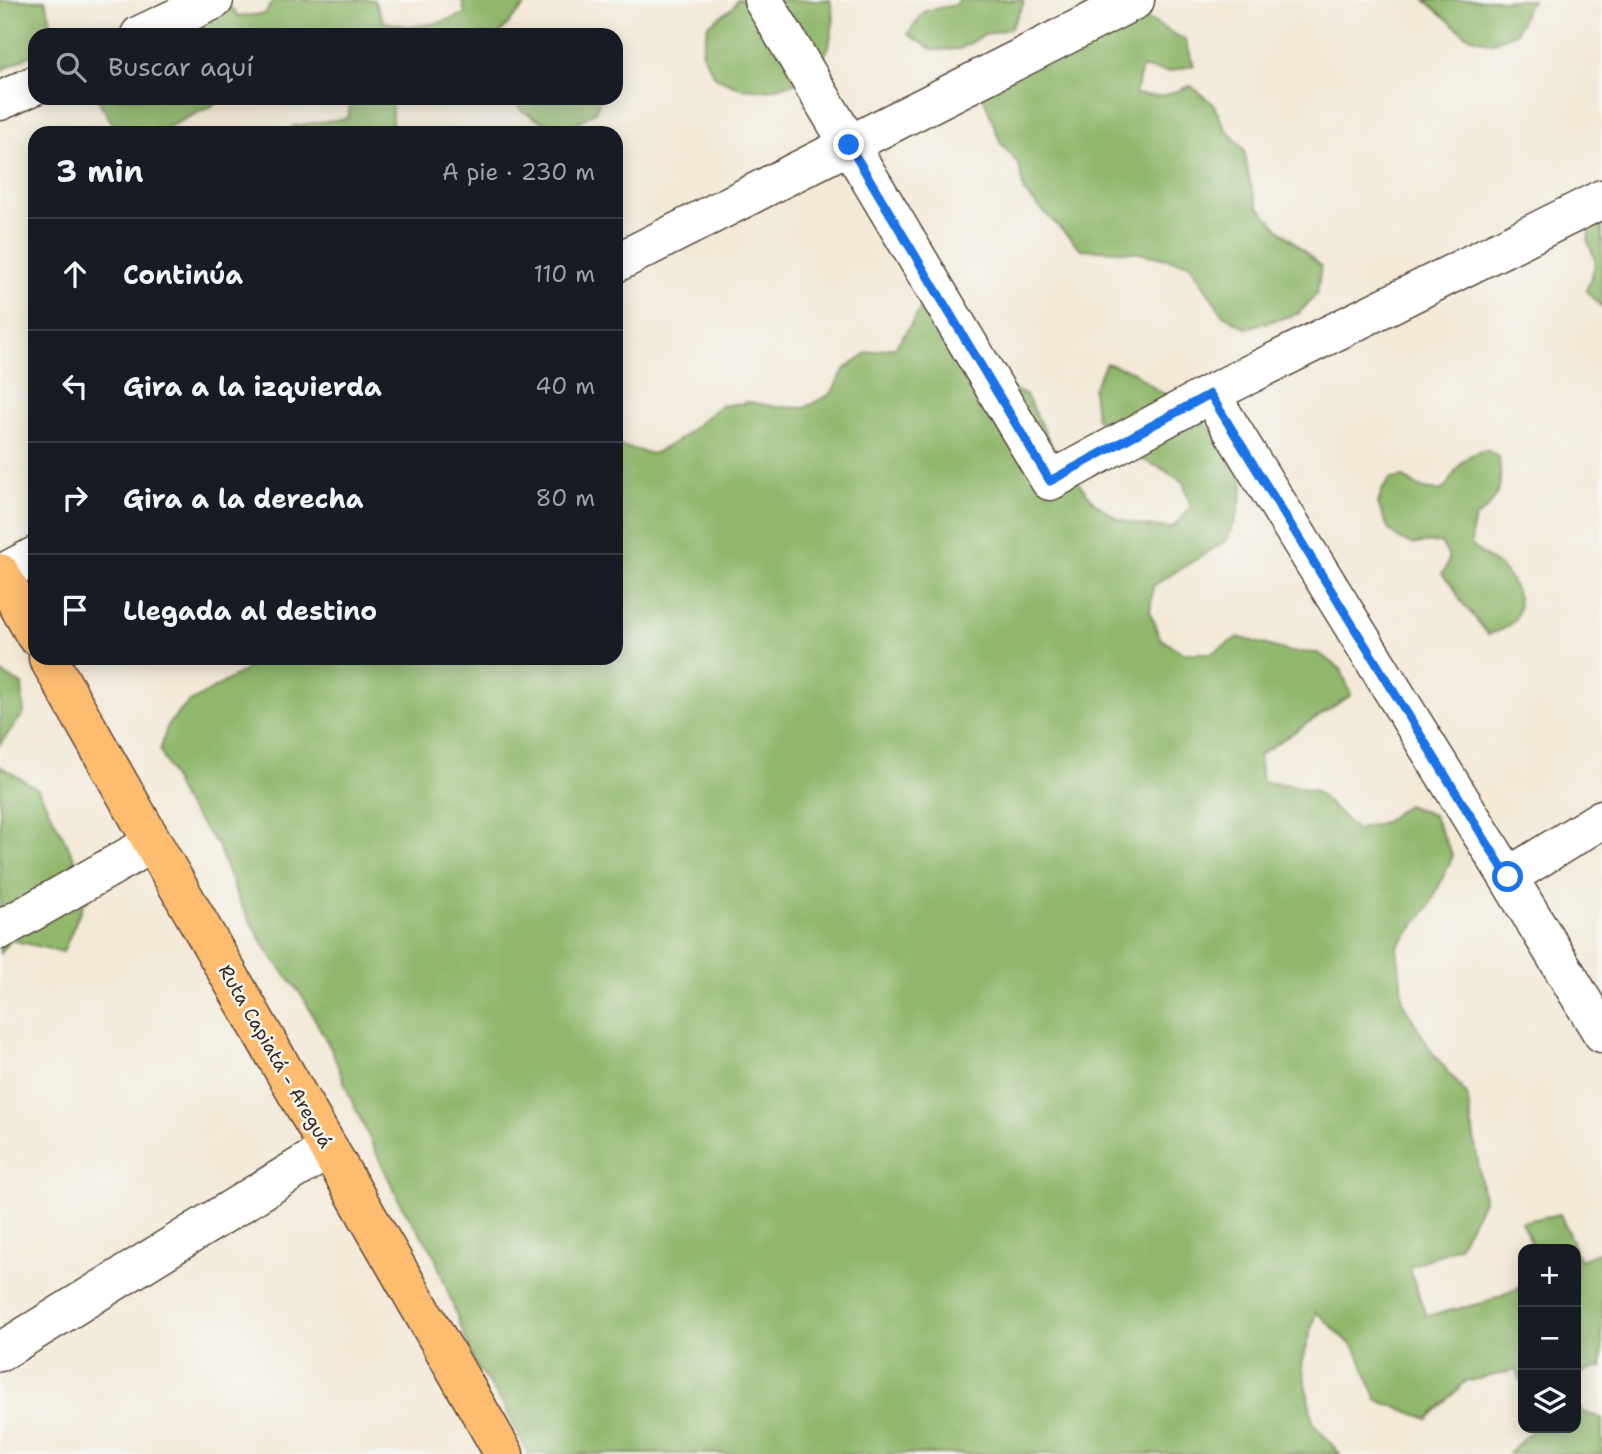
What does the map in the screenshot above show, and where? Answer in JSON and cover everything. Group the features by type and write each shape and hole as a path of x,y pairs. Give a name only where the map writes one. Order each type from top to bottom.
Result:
{"main road":[{"path":"0,573 28,623"},
{"name":"Ruta Capiatá - Areguá","path":"52,665 504,1454"}],"street":[{"path":"155,28 214,0"},
{"path":"763,0 1050,481 1210,394 1602,200"},
{"path":"623,258 1135,0"},
{"path":"0,101 28,88"},
{"path":"1210,394 1602,1033"},
{"path":"0,573 28,559"},
{"path":"1508,877 1602,819"},
{"path":"0,930 153,843"},
{"path":"0,1352 329,1149"}],"green space":[{"path":"0,0 45,0 51,28 28,28 28,57 0,71"},
{"path":"224,0 238,16 265,14 274,0 374,0 384,22 410,27 438,23 465,14 462,0 530,0 504,28 178,28"},
{"path":"737,0 830,0 834,18 829,47 817,71 792,84 767,90 740,88 715,77 702,53 708,25 733,7"},
{"path":"959,0 1022,0 1024,3 1011,28 985,35 960,49 933,50 908,34 925,11 955,5"},
{"path":"1425,0 1533,0 1527,6 1516,33 1491,43 1466,35"},
{"path":"1137,13 1185,40 1194,65 1168,72 1142,68 1135,94 1162,96 1191,86 1213,104 1225,128 1244,150 1249,179 1258,206 1278,228 1321,266 1317,294 1298,314 1246,328 1223,315 1190,264 1135,252 1081,249 1024,192 1019,165 1000,142 981,90"},
{"path":"101,105 213,105 170,126 119,126 112,123"},
{"path":"350,105 392,105 394,126 293,126 348,118"},
{"path":"517,105 598,105 595,112 572,126 545,123 522,111"},
{"path":"1602,203 1602,307 1586,291 1596,263 1588,241 1591,220"},
{"path":"927,297 985,377 1026,395 1059,459 1095,503 1118,519 1145,526 1172,528 1191,508 1183,482 1159,467 1133,456 1111,439 1096,417 1093,389 1106,363 1132,371 1179,403 1200,419 1240,460 1243,488 1237,516 1227,540 1153,586 1150,612 1160,638 1183,653 1212,653 1238,637 1291,652 1318,653 1341,669 1351,695 1259,755 1262,782 1316,791 1356,830 1384,822 1407,805 1433,815 1453,856 1429,907 1397,947 1403,1003 1432,1052 1467,1095 1484,1199 1459,1246 1409,1267 1426,1316 1483,1303 1518,1288 1518,1375 1516,1370 1465,1382 1428,1419 1377,1400 1357,1350 1316,1312 1302,1364 1313,1423 1340,1454 528,1454 504,1406 474,1362 433,1252 401,1205 351,1099 331,1049 303,997 268,952 238,899 218,846 183,801 160,750 168,724 187,704 254,665 623,665 623,446 653,454 677,441 720,406 750,402 804,408 831,394 844,370 867,353 895,347"},
{"path":"1486,450 1499,457 1498,492 1489,506 1475,518 1471,545 1506,573 1519,604 1511,624 1488,634 1442,574 1448,557 1440,542 1412,544 1399,539 1389,530 1378,504 1382,490 1390,479 1404,477 1422,488 1443,490 1464,460"},
{"path":"0,674 22,685 24,713 0,744"},
{"path":"0,766 38,789 90,888 63,952 11,940 0,953"},
{"path":"1560,1214 1573,1244 1532,1244 1521,1222"},
{"path":"1602,1251 1602,1367 1581,1373 1581,1307 1581,1260"},
{"path":"1581,1410 1602,1418 1602,1454 1508,1454 1529,1433 1581,1433"}],"route":[{"path":"849,145 1050,481 1210,394 1508,877"}]}
